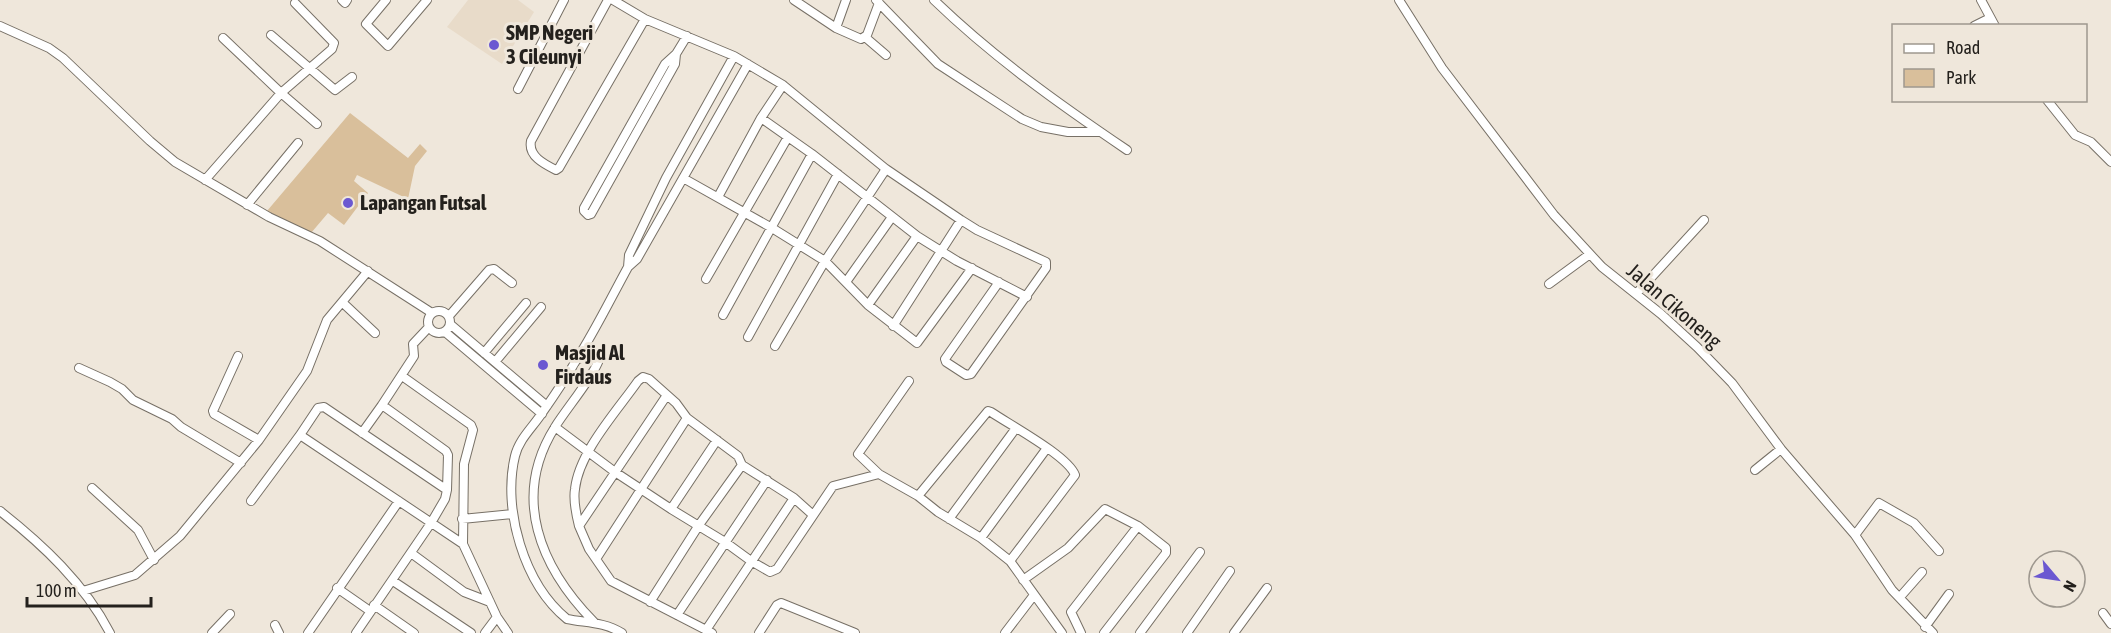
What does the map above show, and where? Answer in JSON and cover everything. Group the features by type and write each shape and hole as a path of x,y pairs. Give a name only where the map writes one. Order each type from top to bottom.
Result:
{"street":[{"path":"386,0 366,24 387,46 427,0"},
{"path":"518,89 564,0"},
{"path":"608,0 531,141 529,147 532,155 551,168 556,170 559,168 645,19"},
{"path":"613,0 645,19 734,56 783,85 886,169 961,220 977,230 1046,262 1046,268 1027,297 971,374 966,375 945,359 999,282"},
{"path":"794,0 857,39 865,37"},
{"path":"810,11 814,0"},
{"path":"836,28 846,0"},
{"path":"934,0 1024,79 1127,150"},
{"name":"Jalan Cikoneng","path":"1399,0 1442,68 1554,215 1602,267 1697,347 1732,383 1781,449 1855,535 1893,590 1929,630"},
{"path":"1981,0 1992,22"},
{"path":"865,37 877,2 938,64 1022,119 1041,127 1068,132 1100,132"},
{"path":"205,180 281,93 332,49 334,43 295,3"},
{"path":"0,26 49,48 63,58 175,162 269,218 320,241 432,313"},
{"path":"271,35 335,90 352,76"},
{"path":"676,54 675,64 588,215 584,208 665,64 676,54 687,36"},
{"path":"865,37 886,55"},
{"path":"223,38 317,124"},
{"path":"628,267 629,255 666,178 734,56"},
{"path":"622,633 612,627 594,622 567,619 548,599 532,573 524,556 512,514 515,455 524,436 542,414 578,359 628,267 637,259 748,64"},
{"path":"718,197 761,118 783,85"},
{"path":"2049,102 2075,135 2091,141 2111,162"},
{"path":"761,118 812,154 917,236 942,252 1027,297"},
{"path":"706,279 788,137"},
{"path":"247,205 298,143"},
{"path":"723,315 812,154"},
{"path":"775,346 825,261 886,169"},
{"path":"748,337 838,174"},
{"path":"683,178 745,212 825,261 868,305 918,343 972,268"},
{"path":"846,282 892,217"},
{"path":"893,326 961,220"},
{"path":"1636,294 1704,220"},
{"path":"868,305 917,236"},
{"path":"1549,284 1590,254"},
{"path":"512,283 494,269 489,270 448,324 435,333 429,327 428,320 432,313 440,310 448,324 542,414"},
{"path":"83,591 127,579 154,560 180,536 259,440 307,371 324,326 368,271"},
{"path":"343,303 375,333"},
{"path":"484,353 526,303"},
{"path":"495,362 541,307"},
{"path":"448,324 547,406"},
{"path":"362,433 414,356 413,344 429,327"},
{"path":"578,359 596,352 600,357 555,427 538,460 534,506 545,555 566,591 594,622"},
{"path":"238,356 213,411 214,414 259,440"},
{"path":"79,368 122,389 133,400 172,419 181,428 241,463"},
{"path":"402,376 471,425 472,430 464,464 463,544 497,617 508,633"},
{"path":"794,498 751,561 709,632 611,582 579,526 575,507 575,488 588,453 643,377 649,379 676,403 687,418 738,456 742,465 794,498 813,515"},
{"path":"909,381 858,454 879,474 918,496 949,519 981,538 1010,561 1058,631"},
{"path":"579,526 667,395"},
{"path":"356,633 431,523 447,490 448,455 446,451 382,405"},
{"path":"251,501 320,407 447,490"},
{"path":"918,496 985,413 991,412 1047,448 1067,463 1075,475 1010,561"},
{"path":"596,559 687,418"},
{"path":"555,427 588,453 670,509 699,525 751,561 774,572 833,486 879,474"},
{"path":"949,519 1016,428"},
{"path":"300,435 463,544"},
{"path":"670,509 717,440"},
{"path":"981,538 1047,448"},
{"path":"1755,470 1781,449"},
{"path":"650,602 699,525 742,465"},
{"path":"677,615 767,480"},
{"path":"92,488 138,530 154,560"},
{"path":"308,633 399,501"},
{"path":"1855,535 1879,503 1914,523 1940,551"},
{"path":"1023,580 1068,548 1105,509 1138,526 1166,548 1166,553 1104,633"},
{"path":"0,511 45,548 83,591 110,633"},
{"path":"462,519 512,514"},
{"path":"1081,633 1071,612 1138,526"},
{"path":"1140,633 1200,552"},
{"path":"411,553 464,592 490,602"},
{"path":"1187,633 1230,571"},
{"path":"1900,597 1922,572"},
{"path":"393,580 471,633"},
{"path":"337,588 414,633"},
{"path":"1234,633 1267,588"},
{"path":"1929,630 1949,594"},
{"path":"1005,633 1034,595"},
{"path":"759,633 777,605 781,603 855,633"},
{"path":"2103,613 2111,624"},
{"path":"212,633 230,614"},
{"path":"485,633 497,617"}],"shaded area":[{"name":"SMP Negeri 3 Cileunyi","path":"468,0 518,0 534,12 502,64 447,27"}],"green space":[{"path":"350,113 408,158 420,144 427,151 415,166 408,199 357,175 354,181 368,193 344,225 328,213 311,233 267,211"}],"place":[{"name":"SMP Negeri 3 Cileunyi","path":"494,45"},
{"name":"Lapangan Futsal","path":"348,203"},
{"name":"Masjid Al Firdaus","path":"543,365"}]}
